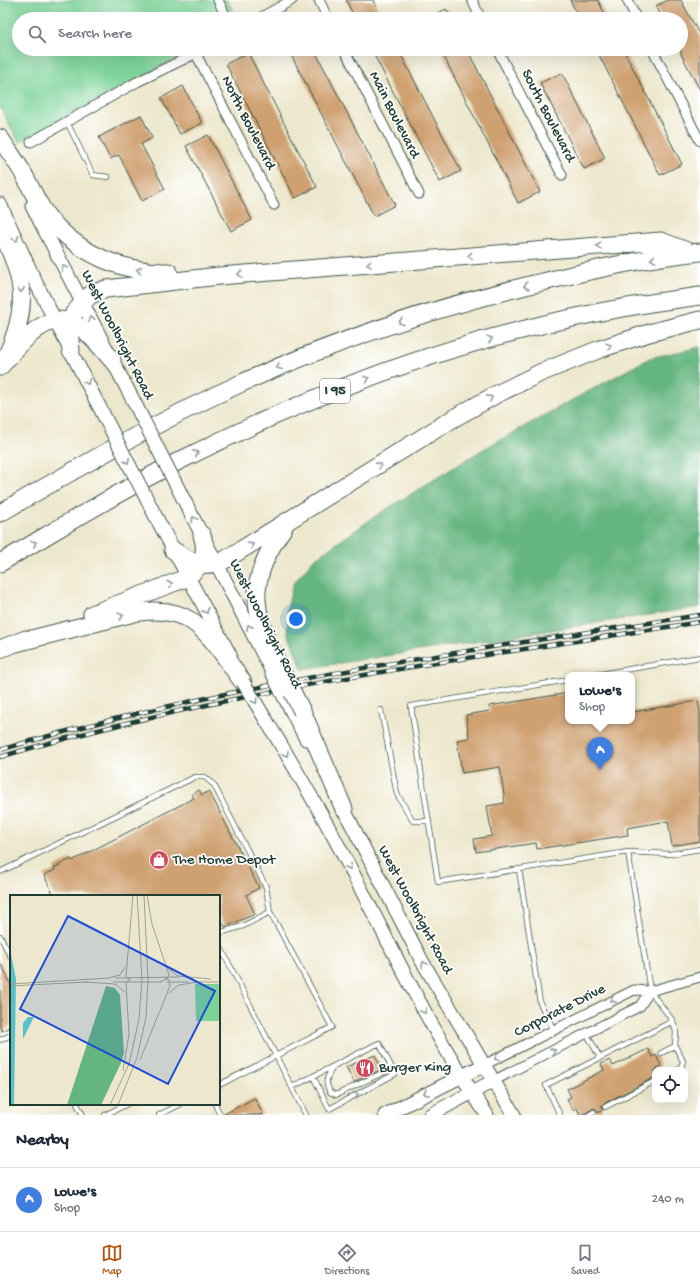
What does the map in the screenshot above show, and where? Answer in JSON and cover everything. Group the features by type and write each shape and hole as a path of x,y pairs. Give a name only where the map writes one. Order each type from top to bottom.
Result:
{"highway":[{"path":"0,139 47,216 68,236 88,251 112,263 134,270 220,276"},
{"path":"0,227 18,269 22,301 16,329 1,365"},
{"path":"1,365 35,331 45,324 63,321 74,313 82,302 93,293 106,289 220,276 662,241 696,253"},
{"path":"0,513 96,457 172,416 240,384 336,345 426,314 518,288 589,270 696,253"},
{"name":"I 95","path":"0,563 180,460 241,431 335,391 412,363 510,334 597,314 700,296"},
{"path":"0,649 187,577 209,564 229,558 454,418 520,383 578,357 624,340 700,320"},
{"path":"63,321 69,335 71,351"},
{"path":"63,321 86,332 112,360"},
{"path":"289,521 265,558 257,586 257,606 260,624 271,660 344,809"},
{"path":"202,535 209,564"},
{"path":"173,550 209,564"},
{"path":"16,643 134,612 167,610 183,615 199,626 233,666 243,682"}],"main road":[{"name":"West Woolbright Road","path":"0,139 202,535"},
{"path":"0,204 63,321"},
{"path":"71,351 233,666"},
{"name":"West Woolbright Road","path":"209,564 271,660"},
{"path":"243,682 330,830 414,993 461,1076 487,1115"},
{"name":"West Woolbright Road","path":"344,809 416,949 514,1115"},
{"path":"385,1115 484,1065"},
{"path":"430,1115 493,1081"}],"street":[{"path":"218,0 224,12"},
{"path":"271,12 292,0"},
{"path":"319,0 325,12"},
{"path":"472,0 478,12"},
{"path":"627,0 633,12"},
{"path":"31,142 137,82 192,56"},
{"name":"North Boulevard","path":"197,56 274,205"},
{"name":"Main Boulevard","path":"348,56 419,194"},
{"name":"South Boulevard","path":"501,56 562,175"},
{"path":"656,56 700,141"},
{"name":"Corporate Drive","path":"484,1065 634,990 650,991 700,977"},
{"path":"493,1081 640,1006 650,991"}],"lane":[{"path":"67,122 93,175 108,177"},
{"path":"612,672 700,657"},
{"path":"565,680 411,706 438,882 628,852 670,854 700,849"},
{"path":"381,710 397,794 413,821 429,821"},
{"path":"0,872 195,777 205,777 214,785 266,887 270,912 332,1027 220,1084"},
{"path":"628,852 650,991 673,1021 676,1032 675,1046 683,1061 681,1067"},
{"path":"519,869 540,1002 554,1030"},
{"path":"220,933 243,926 270,912"},
{"path":"0,936 10,956"},
{"path":"220,946 277,1055 306,1115"},
{"path":"560,1115 546,1085 673,1021"},
{"path":"587,1034 600,1058"},
{"path":"0,1040 10,1035"},
{"path":"292,1087 313,1076 379,1043 395,1074 329,1109 313,1076"},
{"path":"661,1053 675,1046"},
{"path":"334,1066 326,1079 326,1084 330,1092 336,1095 386,1071 390,1065"},
{"path":"605,1107 652,1083"},
{"path":"78,1105 83,1115"},
{"path":"105,1115 125,1105"},
{"path":"215,1105 220,1115"},
{"path":"159,1115 174,1106"}],"green space":[{"path":"0,0 227,0 233,12 12,12 12,56 180,56 19,142 0,107"},
{"path":"700,347 700,607 302,669 288,633 287,609 293,584 313,560 380,513 482,450 563,405 650,358"}],"building":[{"path":"346,0 373,0 379,12 352,12"},
{"path":"570,0 598,0 604,12 576,12"},
{"path":"668,0 681,0 687,12 659,12 656,6"},
{"path":"446,9 448,12 440,12"},
{"path":"688,13 700,36 700,90 682,56 688,56"},
{"path":"242,56 250,56 317,187 295,198 226,64"},
{"path":"292,56 318,56 395,205 374,216"},
{"path":"375,56 402,56 461,171 440,182"},
{"path":"444,56 471,56 540,192 518,203"},
{"path":"600,56 627,56 682,164 660,175"},
{"path":"562,73 605,158 584,169 540,83"},
{"path":"183,86 202,123 180,134 161,98"},
{"path":"141,115 152,138 141,144 165,189 142,201 119,155 110,159 99,137"},
{"path":"208,135 252,220 231,231 186,146"},
{"path":"565,693 565,724 635,724 635,712 698,701 700,713 700,841 672,846 668,821 627,828 628,835 537,849 536,843 476,852 474,839 492,836 487,806 505,803 500,767 462,773 457,740 469,738 466,715 490,711 489,706"},
{"name":"The Home Depot","path":"199,790 202,795 209,791 259,888 246,895 255,914 225,927 220,918 220,895 54,895 44,875 55,870 54,868 71,859 72,861 194,798 192,794"},
{"path":"0,962 10,982 10,1027 2,1031 0,1027"},
{"path":"648,1049 652,1057 656,1055 661,1066 652,1067 652,1079 603,1104 601,1107 603,1110 597,1113 597,1110 594,1108 582,1115 580,1115 577,1108 573,1110 567,1099 571,1097 567,1089 604,1070 601,1064 610,1060 613,1066"},
{"name":"Burger King","path":"375,1055 382,1069 354,1082 346,1067"},
{"path":"255,1098 263,1115 224,1115 224,1114"}],"railway":[{"path":"0,750 86,726 173,705 260,687 435,656 700,615"},
{"path":"0,757 86,733 173,712 260,694 435,663 700,622"}],"place":[{"name":"Lowe's","path":"600,770"},
{"name":"The Home Depot","path":"159,860"},
{"name":"Burger King","path":"365,1068"}]}
